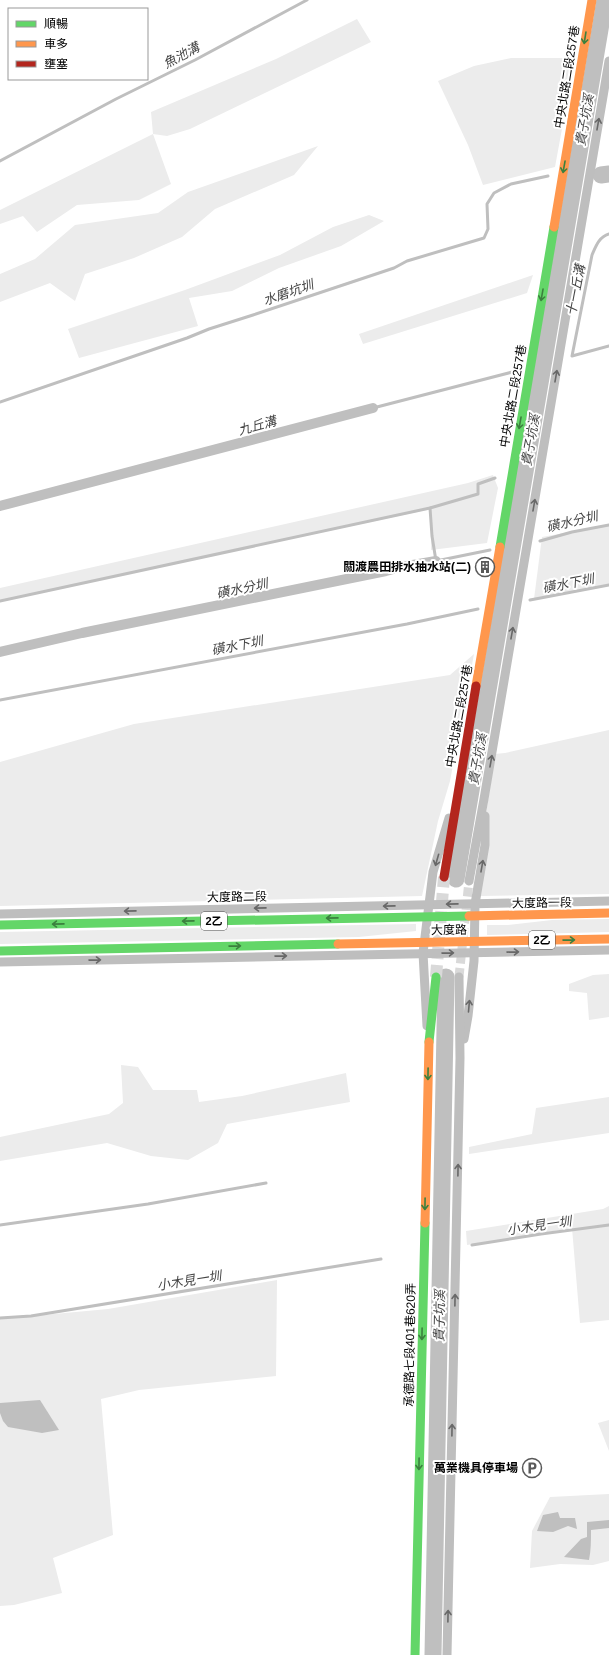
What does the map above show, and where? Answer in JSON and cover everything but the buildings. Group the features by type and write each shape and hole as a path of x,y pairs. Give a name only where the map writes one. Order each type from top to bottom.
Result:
{"street":[{"name":"中央北路二段257巷","path":"444,877 592,0"},
{"path":"468,881 484,799 609,61"},
{"name":"中央北路二段257巷","path":"424,943 433,872 457,796"},
{"path":"460,1058 468,1016 474,957 475,904 485,845 484,799"},
{"name":"大度路一段","path":"475,904 609,901"},
{"name":"大度路二段","path":"0,914 475,904"},
{"name":"大度路一段","path":"475,916 609,913"},
{"name":"大度路二段","path":"0,925 475,916"},
{"name":"2乙","path":"474,942 609,939"},
{"name":"大度路","path":"424,943 474,942"},
{"name":"2乙","path":"0,951 424,943"},
{"name":"承德路七段401巷620弄","path":"424,943 423,958 426,1019 429,1035"},
{"path":"0,962 474,957 609,950"},
{"name":"承德路七段401巷620弄","path":"414,1655 429,1035 436,976"},
{"path":"447,1655 460,1058 459,977"}],"shaded area":[{"path":"357,19 371,42 190,129 167,136 153,134 151,112 276,59"},
{"path":"511,58 575,58 555,167 483,185 468,145 438,81 474,66"},
{"path":"153,134 171,184 139,200 77,205 37,232 23,216 0,224 0,210"},
{"path":"318,146 294,175 215,209 182,237 134,258 85,274 75,301 50,283 0,302 0,274 35,259 75,225 158,213 188,192"},
{"path":"369,215 384,221 341,246 279,268 232,291 189,298 198,326 79,358 68,329 185,290 280,255 333,227"},
{"path":"533,275 527,293 363,344 359,334"},
{"path":"493,475 498,488 487,543 431,550 431,509 0,601 0,588 468,483"},
{"path":"609,525 609,584 534,599 542,537"},
{"path":"474,654 450,781 438,821 422,896 0,906 0,762 134,724 450,675"},
{"path":"609,730 609,894 481,896 483,834 495,754"},
{"path":"609,919 609,932 487,935 487,925 508,925 552,920"},
{"path":"416,924 416,931 359,937 0,944 0,932"},
{"path":"609,974 609,1017 589,1020 587,993 569,991 569,984 593,975"},
{"path":"121,1065 138,1067 153,1090 197,1090 199,1102 242,1096 346,1073 350,1102 227,1124 218,1143 188,1160 151,1156 107,1143 0,1161 0,1137 109,1114 123,1103"},
{"path":"609,1097 609,1133 469,1154 469,1147 532,1134 536,1108"},
{"path":"609,1206 609,1320 580,1323 572,1228 467,1245 466,1231 603,1209"},
{"path":"277,1280 276,1376 139,1390 101,1399 113,1535 53,1558 62,1593 14,1605 0,1606 0,1319 108,1309"},
{"path":"40,1400 59,1430 42,1433 8,1427 3,1421 0,1413 0,1403"},
{"path":"609,1420 609,1451 598,1423"},
{"path":"609,1494 609,1561 593,1565 560,1564 530,1568 532,1531 550,1497"},
{"path":"558,1512 560,1518 575,1518 577,1529 568,1526 553,1532 537,1531 543,1515"},
{"path":"609,1520 609,1528 591,1530 591,1549 589,1560 564,1557 581,1539 587,1537 587,1522"}],"waterway":[{"name":"魚池溝","path":"0,161 307,0"},
{"name":"貴子坑溪","path":"456,879 605,0"},
{"path":"601,175 609,174"},
{"name":"水磨坑圳","path":"0,402 187,338 209,329 394,268 407,261 484,238 488,229 487,204 494,193 511,184 548,176"},
{"name":"十一丘溝","path":"609,234 600,240 592,255 572,356 609,346"},
{"name":"九丘溝","path":"373,408 520,370"},
{"name":"九丘溝","path":"0,506 373,408"},
{"path":"0,601 430,508 478,494 478,484 495,478"},
{"name":"磺水分圳","path":"430,508 436,561 490,550"},
{"name":"磺水分圳","path":"540,541 572,532 609,525"},
{"name":"磺水分圳","path":"0,652 82,633 436,561"},
{"name":"磺水下圳","path":"530,600 609,585"},
{"name":"磺水下圳","path":"0,700 407,624 478,609"},
{"name":"貴子坑溪","path":"433,1655 446,977"},
{"path":"0,1225 148,1204 266,1183"},
{"name":"小木見一圳","path":"472,1245 609,1225"},
{"name":"小木見一圳","path":"0,1318 31,1316 381,1259"}],"tunnel":[{"path":"436,977 444,877"},
{"path":"459,977 469,881"}],"traffic: fast":[{"path":"500,547 554,227"},
{"path":"0,925 469,916"},
{"path":"0,951 338,944"},
{"path":"429,1042 436,977"},
{"path":"415,1655 425,1223"}],"traffic: slow":[{"path":"554,227 592,0"},
{"path":"476,686 500,547"},
{"path":"469,916 609,913"},
{"path":"338,944 609,939"},
{"path":"425,1223 429,1042"}],"traffic: jam":[{"path":"444,877 476,686"}],"place":[{"name":"關渡農田排水抽水站(二)","path":"485,567"},
{"name":"萬業機具停車場","path":"532,1468"}]}
